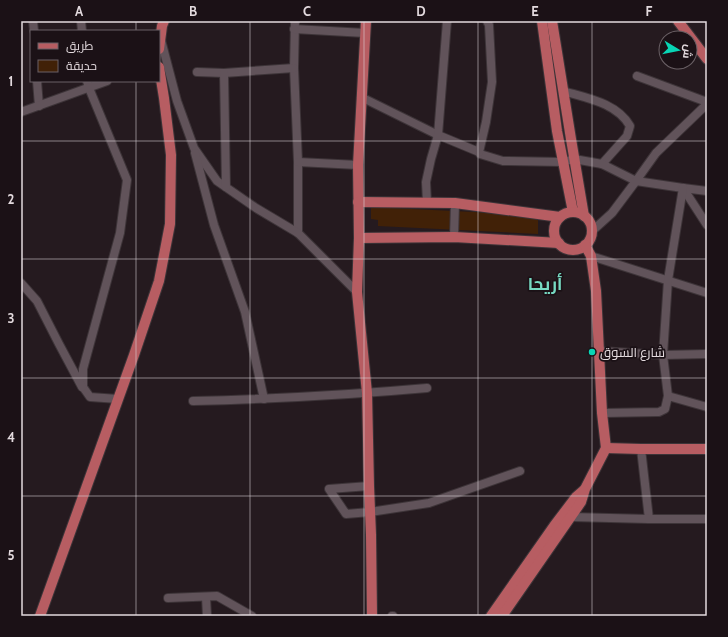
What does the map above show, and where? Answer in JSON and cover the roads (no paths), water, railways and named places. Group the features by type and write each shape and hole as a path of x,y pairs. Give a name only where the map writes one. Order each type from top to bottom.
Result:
{"main road":[{"path":"160,43 164,21"},
{"path":"366,21 358,165 359,238 357,292 367,393 372,616"},
{"path":"542,21 557,131 573,212"},
{"path":"552,21 584,216 589,222 591,228 589,240 580,248 574,250 568,249 558,243 554,233 556,221 564,214 573,212 584,216"},
{"path":"678,21 707,59"},
{"path":"40,616 160,281 170,224 171,155 160,73"},
{"path":"358,202 455,203 560,217"},
{"path":"359,238 454,237 558,243"},
{"path":"502,616 581,502 585,489 606,448 602,413 596,291 592,256 585,245"},
{"path":"606,448 707,449"},
{"path":"491,616 576,497 585,489"}],"street":[{"path":"427,202 426,182 438,135 447,21"},
{"path":"479,152 486,122 492,82 489,25 487,21"},
{"path":"298,233 298,162 294,68 294,25 365,33"},
{"path":"161,37 177,101 194,148 214,225 245,312 264,399"},
{"path":"197,72 224,73 294,68"},
{"path":"224,73 226,187"},
{"path":"591,232 612,213 656,153 707,103 637,76"},
{"path":"37,82 39,106"},
{"path":"21,112 39,106 88,84 100,82"},
{"path":"82,387 84,369 120,233 127,180 88,84"},
{"path":"563,91 606,104 626,119 630,126 627,136 602,164"},
{"path":"361,97 438,135 479,152 480,154 503,161 563,162 574,159 602,164 636,181 707,191"},
{"path":"194,148 217,181 256,208 298,233 357,292"},
{"path":"298,162 358,165"},
{"path":"683,188 707,225"},
{"path":"602,413 659,412 665,409 668,396 663,355 668,280 683,188"},
{"path":"454,237 455,203"},
{"path":"592,256 707,293"},
{"path":"21,283 37,301 82,387 90,397 118,399"},
{"path":"600,351 663,355 707,354"},
{"path":"193,401 264,399 427,388"},
{"path":"668,396 707,407"},
{"path":"641,449 649,519"},
{"path":"369,486 329,489 346,514 370,512 429,503 520,471"},
{"path":"571,517 707,519"},
{"path":"168,598 217,596 252,616"},
{"path":"206,597 207,616"}],"place":[{"name":"شارع السوق","path":"592,352"}],"district":[{"name":"أريحا","path":"545,284"}]}
